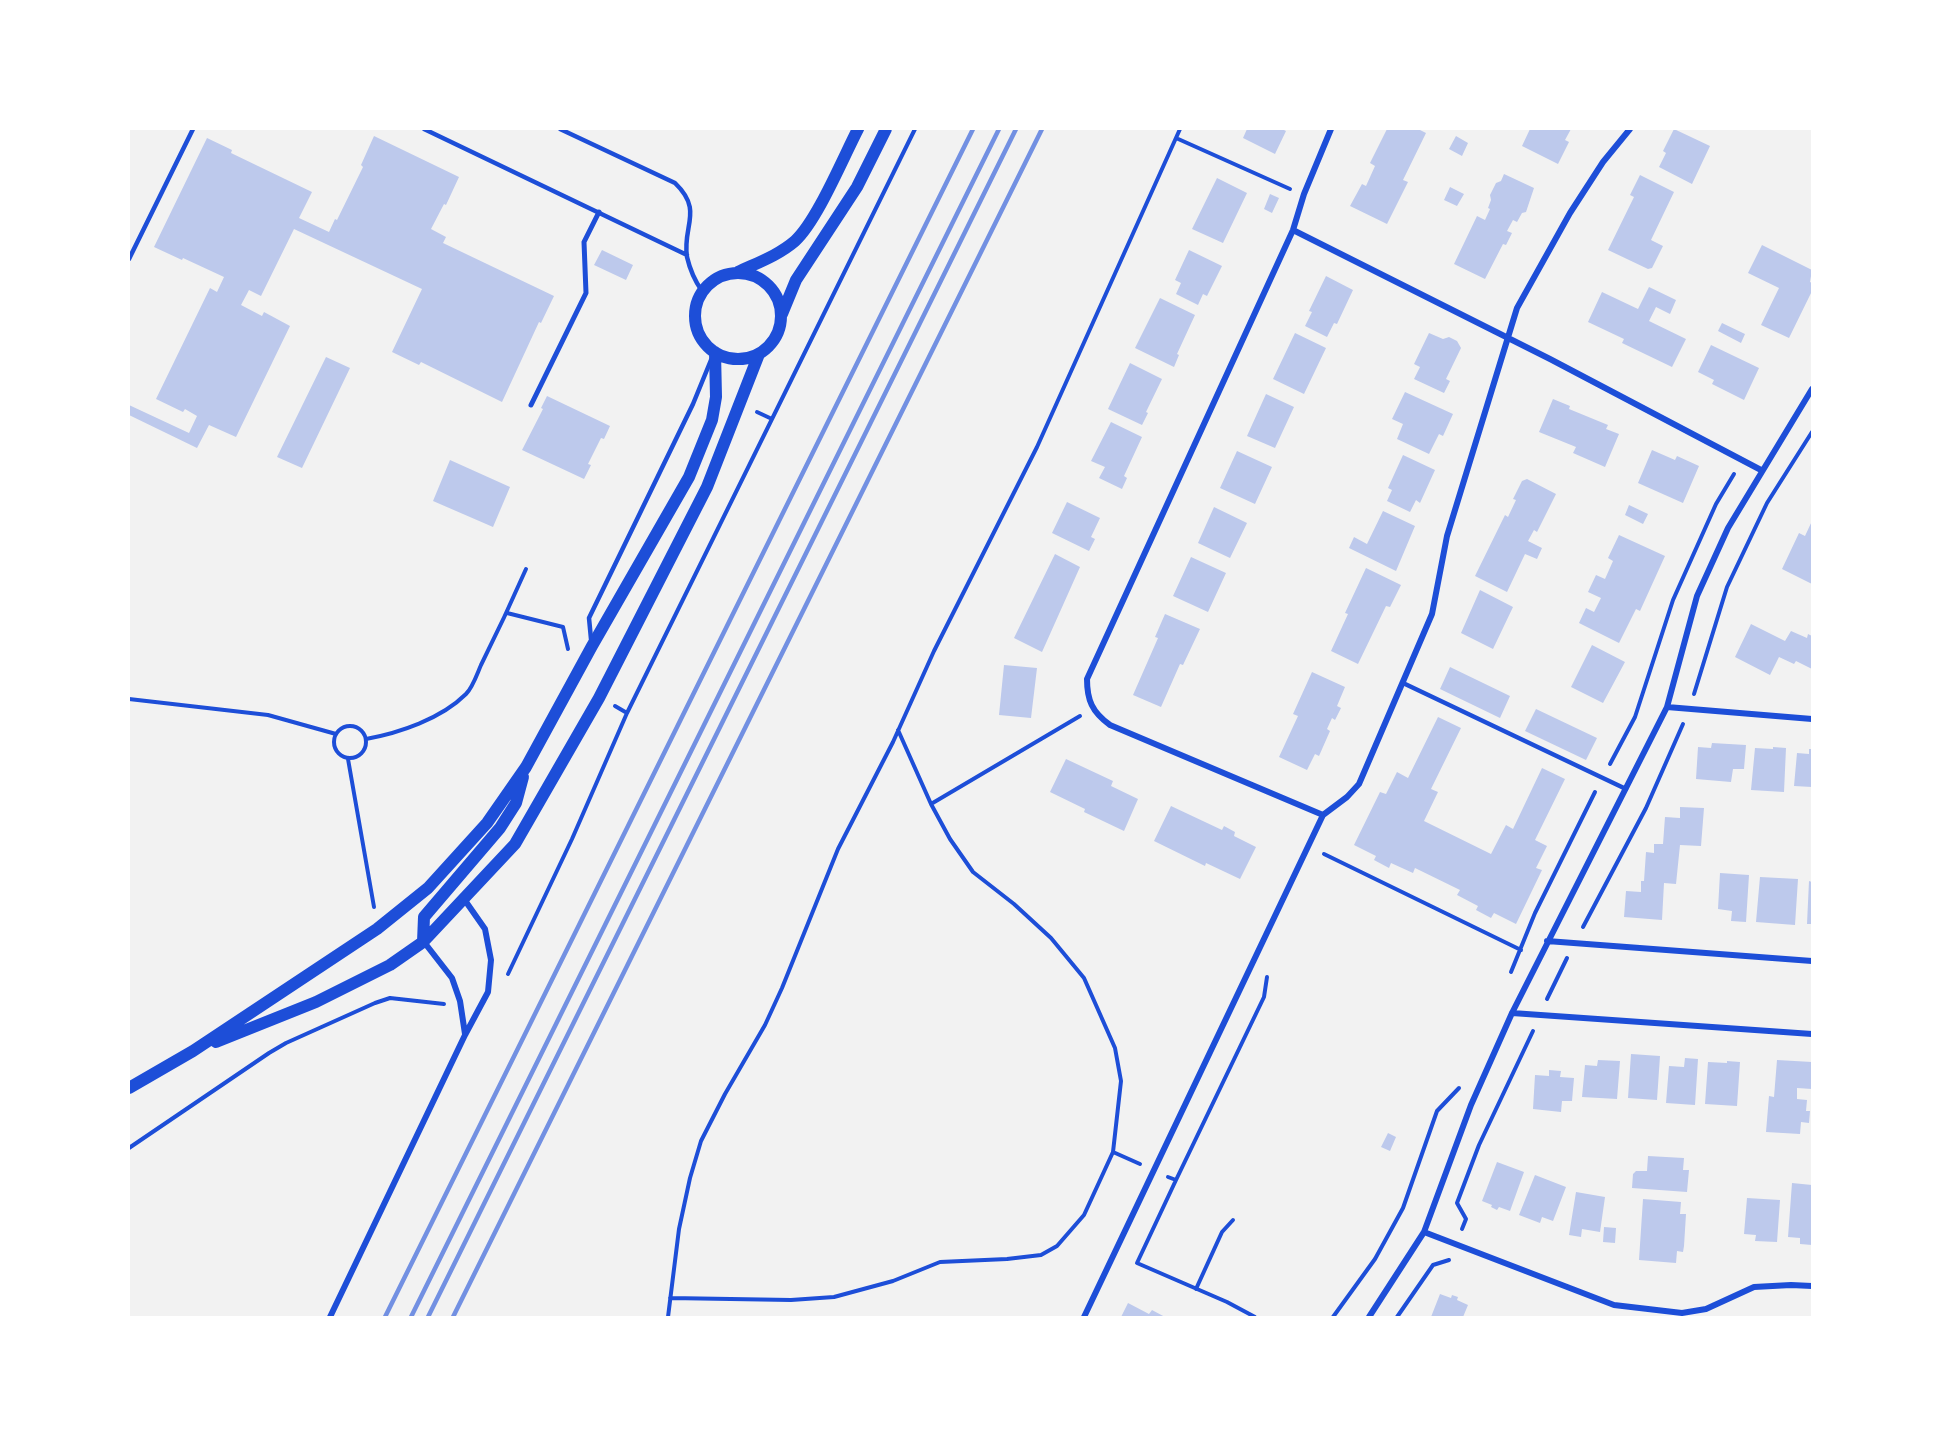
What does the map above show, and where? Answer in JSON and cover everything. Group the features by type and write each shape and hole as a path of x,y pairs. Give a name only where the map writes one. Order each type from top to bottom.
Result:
{"main road":[{"path":"738,272 777,253 796,240 812,219 858,129"},
{"path":"782,314 773,289 763,280 751,274 738,272 724,274 702,291 696,303 695,317 698,331 705,343 715,352 737,359 759,354 776,337 782,314 796,280 857,188 886,129"},
{"path":"129,1088 193,1051 377,928 428,888 487,823 526,767 689,477 712,420 716,397 715,352"},
{"path":"193,1051 316,1002 390,965 423,942 515,844 599,698 708,487 759,354"},
{"path":"423,942 424,917 500,828 516,803 526,767"},
{"path":"428,888 464,899"}],"street":[{"path":"1323,815 1110,725 1092,709 1087,694 1087,679 1293,230 1304,194 1332,129"},
{"path":"1084,1317 1299,862 1323,815 1359,784 1403,683 1432,614 1447,536 1517,308 1570,213 1603,162 1630,129"},
{"path":"531,405 586,293 584,242 599,212"},
{"path":"1293,230 1508,338 1761,470"},
{"path":"1369,1317 1424,1232 1471,1105 1512,1013 1667,707 1697,597 1728,528 1812,389"},
{"path":"1667,707 1812,719"},
{"path":"330,1317 465,1035 488,992 491,960 485,929 464,899"},
{"path":"1547,941 1812,961"},
{"path":"423,942 452,978 460,1001 465,1035"},
{"path":"1512,1013 1812,1034"},
{"path":"1424,1232 1614,1305 1682,1313 1706,1309 1754,1287 1812,1286"}],"lane":[{"path":"129,258 194,129"},
{"path":"424,129 687,255"},
{"path":"560,129 675,183 685,193 691,210 687,255 694,279 702,291"},
{"path":"592,646 589,618 688,415 715,352"},
{"path":"1403,683 1626,790"}],"path":[{"path":"488,992 501,985 515,963 627,713 915,129"},
{"path":"668,1317 679,1229 700,1141 724,1094 765,1025 838,849 898,730 934,651 1037,447 1180,129"},
{"path":"1176,138 1280,186 1304,194"},
{"path":"1397,1317 1433,1264 1452,1260 1466,1219 1457,1203 1479,1145 1574,943 1646,808 1689,709 1704,667 1706,652 1727,587 1767,503 1812,432"},
{"path":"1508,979 1535,913 1635,717 1673,600 1716,504 1743,460"},
{"path":"366,739 393,735 414,726 440,713 467,693 507,613 526,568"},
{"path":"507,613 563,627 568,650 564,659"},
{"path":"129,699 268,715 336,734"},
{"path":"931,804 1092,709"},
{"path":"344,727 355,727 366,739 362,754 354,759 343,758 336,752 333,743 336,734 344,727"},
{"path":"670,1298 791,1300 834,1297 893,1281 940,1262 1041,1255 1057,1246 1084,1215 1113,1152 1121,1082 1115,1048 1084,978 1051,938 1014,904 973,872 950,839 931,804 898,730"},
{"path":"348,759 377,928"},
{"path":"1299,862 1316,870 1324,853 1521,950"},
{"path":"1255,1317 1137,1263 1264,997 1267,972"},
{"path":"129,1148 269,1053 366,1007 390,998 441,1004 460,1001"},
{"path":"1333,1317 1375,1259 1403,1208 1437,1111 1458,1089 1462,1080"},
{"path":"1113,1152 1176,1180"},
{"path":"1196,1289 1222,1232 1233,1220"}],"building":[{"path":"1247,129 1286,131 1275,154 1243,138"},
{"path":"1387,129 1418,129 1426,133 1403,180 1408,182 1387,224 1350,206 1362,184 1366,186 1375,166 1370,163"},
{"path":"1530,129 1571,129 1565,140 1569,142 1558,164 1522,146"},
{"path":"1674,129 1710,146 1692,184 1659,167 1666,153 1663,151"},
{"path":"374,136 459,177 446,205 444,204 431,229 446,237 443,243 554,296 541,323 539,322 502,402 421,362 419,365 392,352 422,289 294,229 261,296 249,290 241,305 262,316 264,312 290,326 236,437 209,425 197,448 129,415 129,405 189,433 197,416 185,409 183,412 156,399 210,288 217,292 224,277 154,247 207,138 232,150 231,153 312,192 299,218 329,232 363,167 361,165"},
{"path":"1456,136 1468,143 1462,156 1449,149"},
{"path":"1504,174 1534,188 1526,212 1522,213 1517,222 1513,220 1507,231 1512,233 1506,245 1503,244 1485,279 1454,264 1477,216 1485,220 1490,209 1488,208 1490,195"},
{"path":"1640,175 1674,192 1651,240 1663,246 1652,268 1648,269 1608,250 1634,197 1630,195"},
{"path":"1217,178 1247,193 1223,243 1192,229"},
{"path":"1450,187 1464,194 1457,206 1444,200"},
{"path":"1270,194 1279,198 1272,213 1264,209"},
{"path":"1762,245 1812,270 1810,282 1812,291 1789,338 1761,325 1779,288 1748,273"},
{"path":"602,250 633,265 626,280 594,265"},
{"path":"1189,250 1222,266 1207,296 1203,294 1198,305 1176,294 1181,283 1175,280"},
{"path":"1326,276 1353,290 1337,324 1334,323 1327,337 1305,326 1312,312 1309,311"},
{"path":"1649,287 1676,300 1670,314 1656,307 1649,321 1686,339 1672,367 1622,343 1624,339 1588,322 1602,292 1638,309"},
{"path":"1160,298 1195,315 1177,354 1179,355 1174,367 1135,348"},
{"path":"1722,323 1745,334 1741,343 1718,331"},
{"path":"1295,333 1326,348 1304,394 1273,379"},
{"path":"1429,333 1443,339 1449,337 1457,341 1461,348 1446,379 1450,381 1444,393 1414,379 1420,367 1414,364"},
{"path":"1711,345 1759,368 1744,400 1712,384 1714,380 1698,372"},
{"path":"326,357 350,368 302,468 277,457"},
{"path":"1130,363 1162,379 1142,425 1108,409"},
{"path":"1405,392 1453,414 1443,436 1439,434 1429,454 1397,439 1403,424 1392,419"},
{"path":"1266,394 1294,407 1275,448 1247,436"},
{"path":"547,396 610,426 588,464 591,465 584,479 522,450 543,409 541,408"},
{"path":"1553,399 1570,406 1569,409 1608,425 1606,429 1619,434 1605,467 1573,453 1576,447 1539,432"},
{"path":"1111,422 1142,437 1124,476 1127,478 1122,489 1099,478 1105,467 1091,461"},
{"path":"1652,450 1675,460 1677,456 1699,466 1683,503 1638,483"},
{"path":"1237,451 1272,467 1255,504 1220,488"},
{"path":"1403,455 1435,470 1420,503 1416,500 1410,512 1387,501 1392,490 1388,488"},
{"path":"450,460 510,487 493,527 433,501"},
{"path":"1527,479 1556,494 1537,532 1534,530 1528,541 1542,548 1537,559 1525,554 1507,592 1475,576 1505,515 1508,517 1516,500 1513,499 1522,481"},
{"path":"1067,502 1100,518 1091,537 1095,539 1089,551 1052,533"},
{"path":"1629,505 1648,514 1643,524 1625,515"},
{"path":"1214,507 1247,523 1230,558 1198,543"},
{"path":"1383,511 1415,526 1396,571 1349,548 1354,537 1367,544"},
{"path":"1812,521 1812,584 1782,569 1799,533 1805,536"},
{"path":"1619,535 1665,556 1640,611 1636,609 1619,643 1579,623 1586,608 1594,612 1601,598 1588,592 1596,575 1605,579 1613,561 1608,558"},
{"path":"1055,554 1080,567 1042,652 1014,638"},
{"path":"1191,557 1226,573 1208,612 1173,596"},
{"path":"1366,568 1401,585 1390,607 1386,606 1358,664 1331,651 1348,614 1345,613"},
{"path":"1480,590 1513,607 1493,649 1461,633"},
{"path":"1165,614 1200,629 1183,665 1180,664 1161,707 1133,695 1158,638 1155,637"},
{"path":"1751,624 1785,641 1791,631 1807,638 1808,634 1812,636 1812,669 1796,661 1794,664 1779,657 1770,675 1735,657"},
{"path":"1592,645 1625,662 1603,703 1571,687"},
{"path":"1004,665 1037,668 1031,718 999,715"},
{"path":"1450,667 1510,696 1500,718 1440,689"},
{"path":"1312,672 1345,687 1337,706 1341,708 1335,720 1332,718 1327,729 1330,731 1319,756 1315,754 1307,770 1279,757 1298,716 1293,714"},
{"path":"1536,709 1597,738 1586,760 1525,731"},
{"path":"1438,717 1461,728 1431,789 1438,792 1424,821 1491,854 1506,825 1513,829 1542,768 1565,779 1535,840 1547,846 1536,868 1542,870 1516,924 1494,913 1491,918 1476,910 1478,906 1457,895 1460,890 1415,868 1413,873 1391,863 1389,868 1374,860 1376,856 1354,845 1380,792 1386,794 1397,772 1408,778"},
{"path":"1712,743 1746,745 1744,769 1733,769 1731,782 1696,779 1698,747 1711,748"},
{"path":"1773,747 1786,748 1784,792 1751,790 1755,748 1773,749"},
{"path":"1809,749 1812,749 1812,787 1794,786 1797,753 1809,754"},
{"path":"1066,759 1113,781 1111,786 1138,799 1124,831 1084,812 1085,809 1050,792"},
{"path":"1171,806 1222,830 1224,826 1235,832 1234,836 1256,847 1240,879 1206,863 1205,866 1154,841"},
{"path":"1680,807 1704,808 1701,846 1680,845 1676,884 1664,883 1662,920 1624,917 1626,891 1641,892 1646,852 1654,853 1654,844 1663,844 1665,817 1680,818"},
{"path":"1720,873 1749,875 1746,922 1731,921 1732,911 1718,909"},
{"path":"1760,877 1798,879 1795,925 1756,922"},
{"path":"1809,881 1812,882 1812,924 1807,924"},
{"path":"1631,1054 1660,1056 1657,1100 1628,1098"},
{"path":"1685,1058 1698,1059 1695,1105 1666,1103 1669,1066 1684,1067"},
{"path":"1598,1060 1620,1061 1617,1099 1582,1097 1585,1065 1597,1066"},
{"path":"1777,1060 1812,1062 1812,1089 1797,1088 1797,1099 1807,1100 1806,1111 1810,1111 1809,1123 1801,1122 1800,1134 1766,1132 1769,1096 1774,1097"},
{"path":"1727,1061 1740,1062 1737,1106 1705,1104 1708,1062 1727,1063"},
{"path":"1549,1070 1561,1071 1560,1077 1574,1078 1572,1101 1562,1101 1561,1112 1533,1109 1535,1075 1549,1076"},
{"path":"1388,1133 1396,1137 1390,1151 1381,1147"},
{"path":"1648,1156 1684,1158 1683,1170 1689,1170 1687,1192 1632,1188 1633,1174 1636,1171 1647,1171"},
{"path":"1497,1162 1524,1172 1510,1211 1499,1207 1497,1210 1482,1201"},
{"path":"1535,1175 1566,1187 1553,1221 1542,1217 1540,1223 1519,1215"},
{"path":"1792,1183 1812,1185 1812,1245 1800,1244 1800,1238 1788,1237"},
{"path":"1576,1192 1605,1197 1600,1232 1582,1229 1581,1237 1569,1235"},
{"path":"1747,1198 1780,1200 1777,1242 1755,1241 1756,1235 1744,1234"},
{"path":"1643,1199 1681,1202 1680,1214 1686,1214 1684,1246 1683,1252 1677,1251 1676,1263 1639,1260"},
{"path":"1604,1227 1616,1228 1615,1243 1603,1242"},
{"path":"1440,1294 1451,1298 1452,1295 1458,1297 1457,1300 1468,1305 1463,1317 1431,1317"},
{"path":"1128,1303 1149,1314 1152,1310 1165,1317 1121,1317"}],"railway":[{"path":"385,1317 973,129"},
{"path":"411,1317 999,129"},
{"path":"428,1317 1016,129"},
{"path":"453,1317 1042,129"}]}
